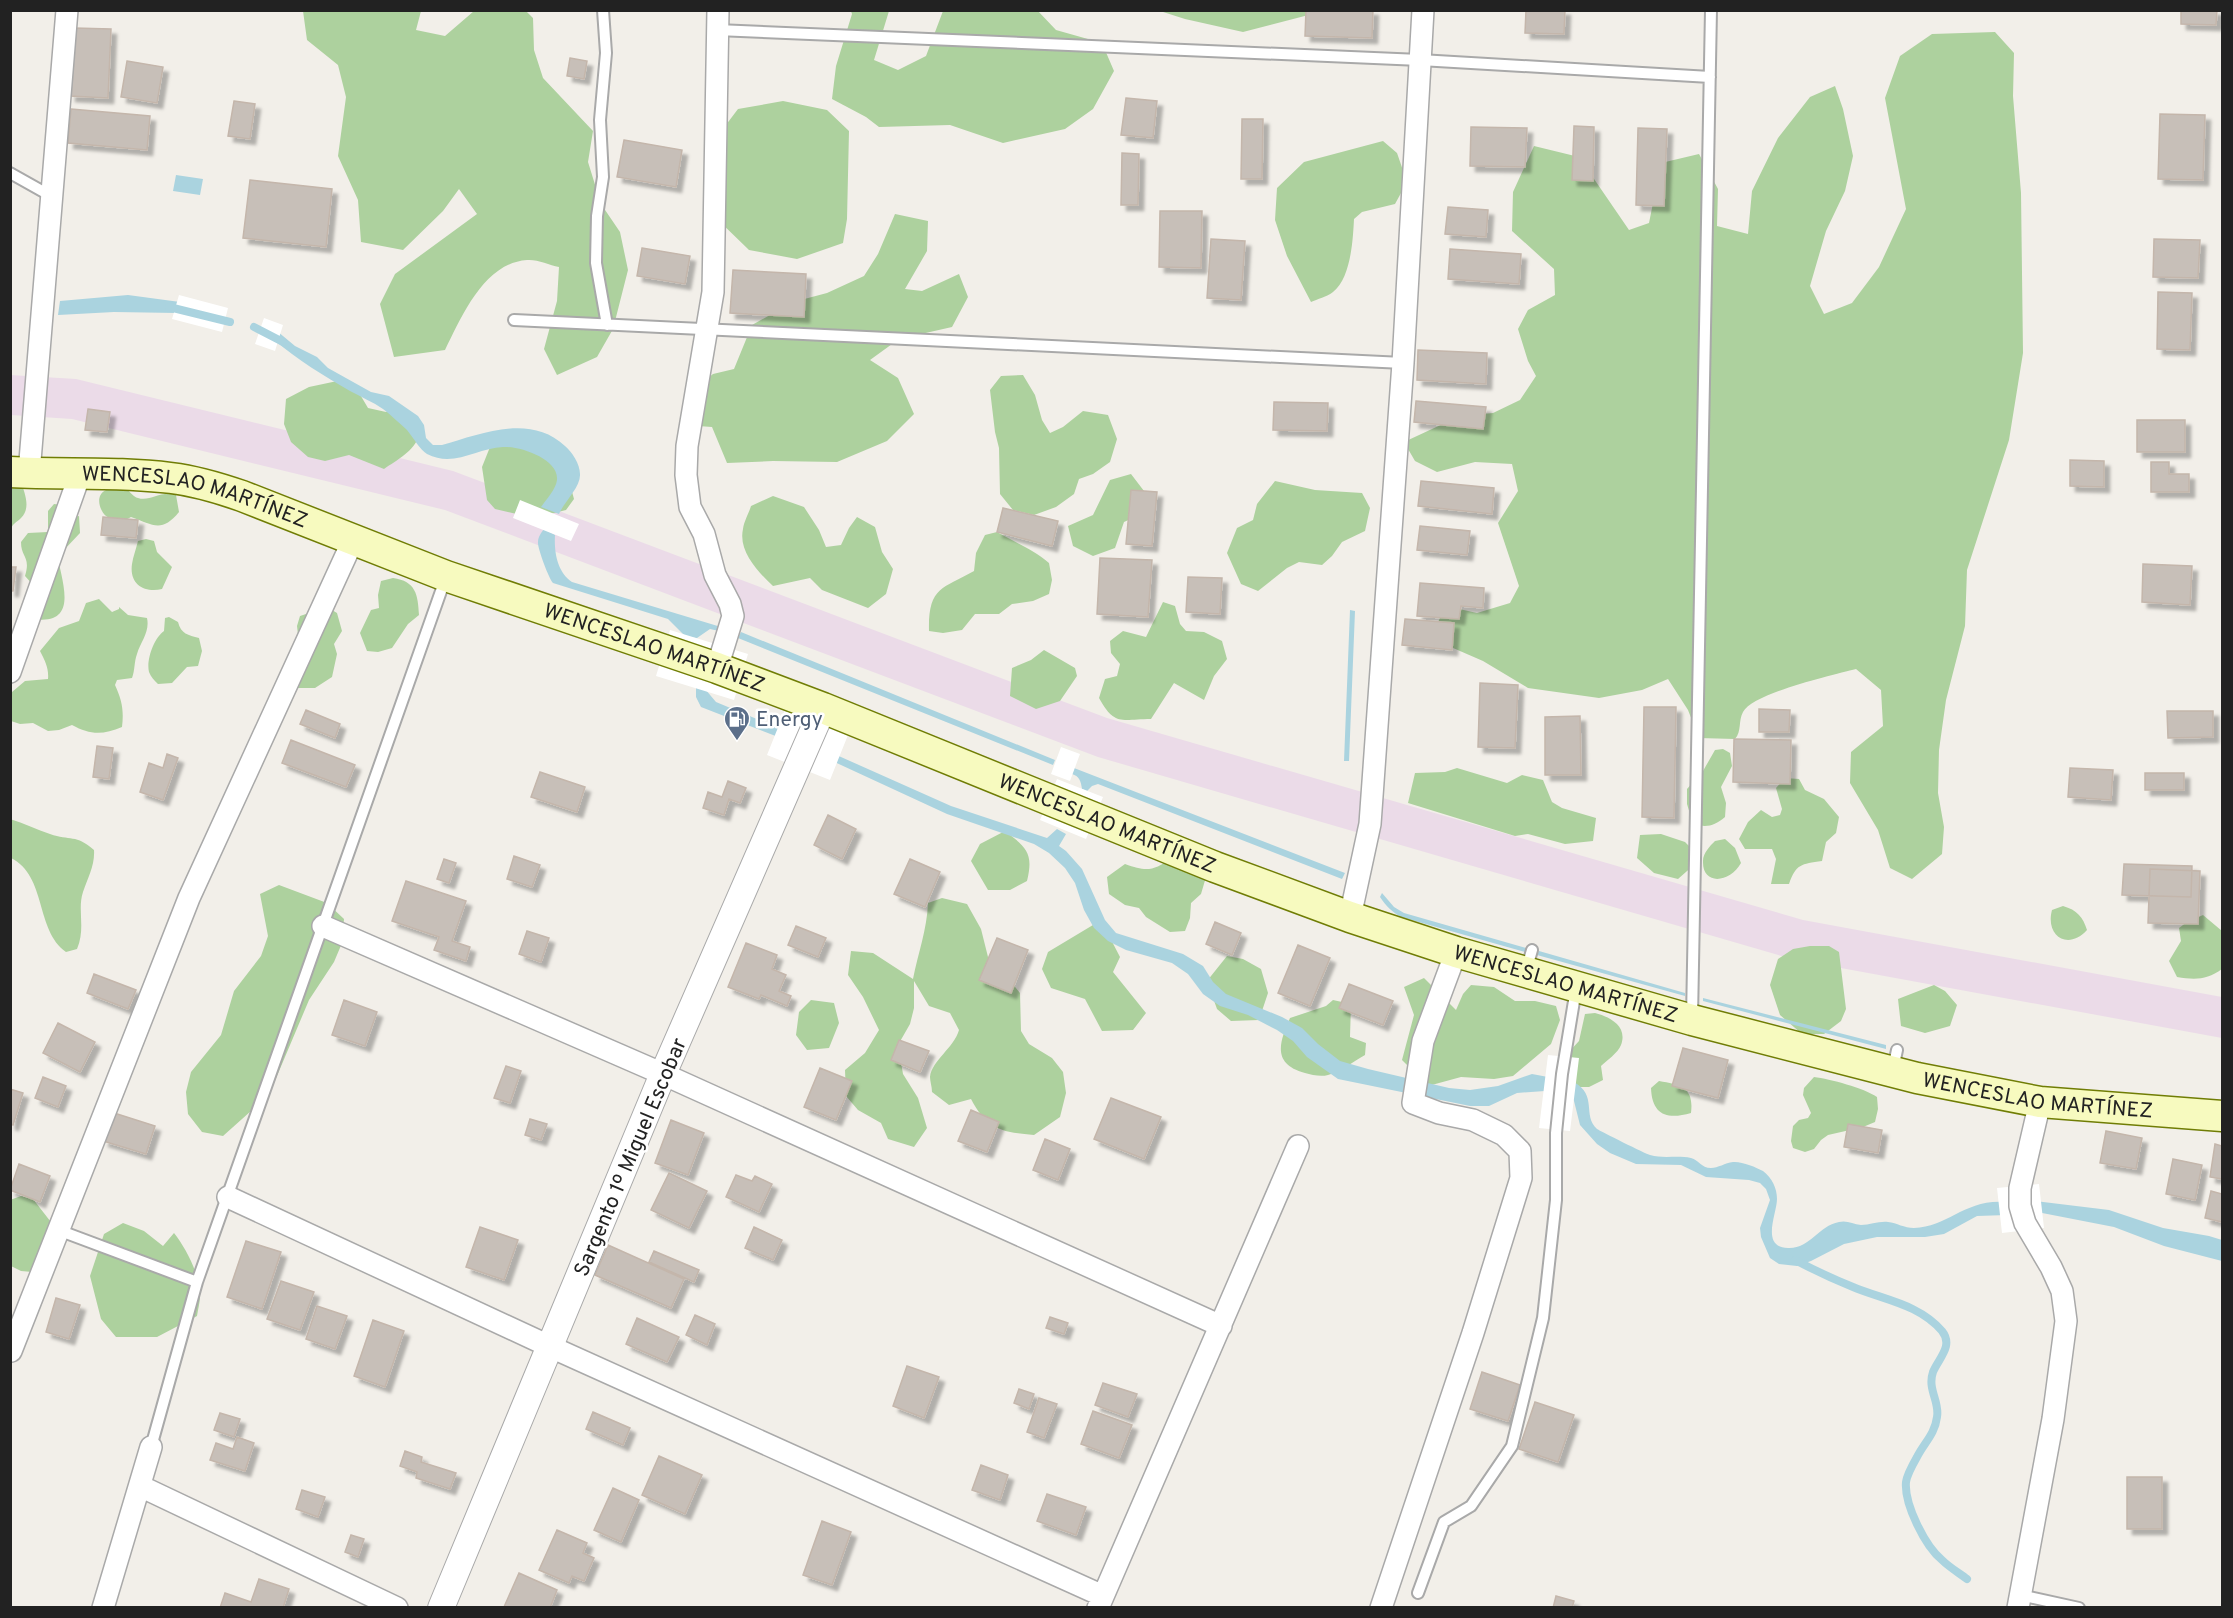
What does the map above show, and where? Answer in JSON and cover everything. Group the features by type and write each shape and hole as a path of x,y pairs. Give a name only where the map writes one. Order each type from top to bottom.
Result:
{"main road":[{"name":"WENCESLAO MARTÍNEZ","path":"20,473 126,474 172,478 213,486 354,538 446,576 717,668 823,708 1215,867 1350,917 1456,951 1529,960 1577,986 1692,1020 1894,1061 2040,1102 2223,1116"}],"street":[{"path":"20,473 51,196 67,10"},
{"path":"1350,917 1370,824 1403,363 1423,10"},
{"path":"717,20 713,292 687,446 686,475 690,507 704,534 715,575 733,615 717,668"},
{"path":"10,672 80,474"},
{"path":"11,1351 189,898 354,538"},
{"name":"Sargento 1º Miguel Escobar","path":"441,1608 663,1074 823,708"},
{"path":"323,926 663,1074 1221,1326"},
{"path":"1381,1608 1473,1333 1521,1178 1520,1151 1504,1134 1473,1120 1439,1113 1413,1103 1423,1041 1456,951"},
{"path":"2019,1601 2055,1409 2066,1321 2062,1291 2051,1267 2025,1223 2020,1206 2022,1179 2040,1102"},
{"path":"228,1197 1100,1602 1298,1146"},
{"path":"103,1608 151,1447"},
{"path":"140,1486 397,1608"}],"lane":[{"path":"603,10 606,53 600,120 603,177 597,216 596,263 608,325"},
{"path":"1692,1020 1711,10"},
{"path":"717,20 1710,77"},
{"path":"10,173 51,196"},
{"path":"514,320 1403,363"},
{"path":"151,1447 197,1282 446,576"},
{"path":"1418,1593 1444,1522 1471,1506 1512,1446 1543,1318 1556,1200 1556,1133 1562,1074 1577,986"},
{"path":"58,1230 197,1282"},
{"path":"2019,1601 2079,1608"}],"shaded area":[{"path":"10,375 76,379 453,471 1107,718 1803,920 2222,997 2222,1038 1792,959 1098,757 445,510 72,419 11,415"}],"green space":[{"path":"1037,10 1056,30 1102,43 1114,71 1093,109 1065,129 1003,143 950,125 879,127 866,117 832,99 836,66 851,11 889,11 874,60 898,70 926,56 943,11"},
{"path":"303,11 421,11 416,30 445,36 474,11 526,11 533,18 534,50 543,78 593,131 588,162 601,204 620,232 628,270 613,329 597,357 557,375 544,349 557,301 559,267 527,260 512,263 498,271 476,293 445,350 394,357 380,304 395,274 477,214 459,189 443,211 403,250 361,242 358,200 338,156 346,97 338,65 307,40"},
{"path":"1160,11 1324,11 1243,32"},
{"path":"1995,32 2014,53 2013,96 2021,193 2023,353 2009,440 1967,570 1965,626 1946,700 1939,750 1938,793 1944,827 1942,854 1912,879 1890,868 1878,830 1850,783 1851,752 1883,726 1881,690 1856,669 1813,680 1762,698 1743,712 1735,739 1699,738 1688,710 1668,679 1642,690 1599,698 1528,688 1483,661 1430,638 1446,606 1477,613 1510,603 1519,586 1498,523 1518,491 1512,464 1475,462 1437,472 1415,461 1404,442 1460,416 1493,413 1520,400 1536,376 1528,361 1518,329 1528,310 1555,295 1554,269 1512,231 1513,192 1534,146 1579,157 1629,230 1649,223 1661,163 1699,154 1718,189 1717,226 1748,234 1752,191 1778,138 1810,97 1835,86 1843,109 1853,156 1845,191 1826,231 1810,286 1824,314 1852,303 1879,267 1906,209 1885,98 1900,56 1932,34"},
{"path":"783,101 827,110 849,131 847,219 843,243 797,259 749,250 715,217 713,142 738,109"},
{"path":"1383,141 1397,153 1407,182 1395,204 1362,212 1354,219 1350,258 1344,278 1333,292 1311,302 1287,256 1275,220 1277,188 1304,162"},
{"path":"895,214 928,221 927,251 905,289 922,291 959,274 968,297 952,327 899,339 870,360 898,378 914,414 887,441 837,462 727,463 712,427 684,425 692,391 713,374 734,369 752,325 793,302 827,293 864,276 878,254"},
{"path":"1023,375 1035,395 1042,420 1050,433 1063,427 1083,411 1108,415 1117,439 1110,462 1093,474 1079,479 1074,494 1056,507 1034,515 1013,510 1000,494 999,448 990,390 1001,376"},
{"path":"342,380 355,386 368,408 386,412 402,408 419,436 409,451 384,469 349,455 325,461 308,457 291,442 284,424 286,399 309,387"},
{"path":"509,438 564,462 574,499 566,510 550,514 521,515 495,509 487,500 482,467 490,447"},
{"path":"1131,474 1144,491 1135,517 1124,522 1115,548 1093,556 1073,546 1068,526 1093,515 1110,480"},
{"path":"11,475 21,482 26,510 11,529"},
{"path":"1275,481 1315,490 1362,493 1370,508 1365,531 1342,542 1322,565 1299,562 1287,568 1258,591 1241,584 1227,553 1237,528 1253,520 1257,504"},
{"path":"108,489 126,489 135,497 142,499 165,494 176,495 179,512 173,519 162,525 131,517 120,523 114,521 102,510 99,503 100,495"},
{"path":"773,496 804,507 819,530 826,547 841,545 857,517 875,527 882,552 893,569 886,594 868,608 822,590 810,578 773,586 750,560 742,537 751,506"},
{"path":"54,504 62,505 69,518 79,516 80,533 64,550 57,553 64,588 63,608 58,615 48,619 33,619 34,586 25,576 27,564 21,542 28,533 48,532 48,511"},
{"path":"997,532 1031,550 1049,563 1052,580 1049,594 1033,601 1012,604 999,614 975,614 962,630 943,633 929,631 929,617 934,597 945,586 974,571 976,553 985,535"},
{"path":"146,539 154,541 157,552 172,567 162,589 149,590 139,586 133,577 132,564 138,541"},
{"path":"393,578 407,582 414,590 419,615 408,624 392,648 378,652 367,651 360,633 371,610 379,608 378,595 381,581"},
{"path":"99,599 112,612 119,607 128,615 147,618 148,623 136,657 132,678 117,680 115,685 122,706 122,727 97,733 72,725 48,731 33,723 20,724 11,721 12,692 25,681 48,679 45,661 40,651 59,628 79,621 86,603"},
{"path":"1163,602 1175,606 1180,624 1186,631 1204,632 1222,641 1227,659 1214,676 1204,700 1174,683 1151,719 1120,719 1110,714 1099,698 1105,679 1117,676 1120,664 1111,653 1110,641 1123,631 1146,637"},
{"path":"327,607 337,613 342,631 334,644 337,654 332,677 315,688 291,688 299,643 297,626 300,616"},
{"path":"169,617 178,622 186,633 199,638 202,651 198,666 187,667 172,683 158,684 148,667 154,644 164,631 165,618"},
{"path":"1044,650 1075,668 1077,676 1060,701 1036,709 1010,696 1012,668 1031,660"},
{"path":"1723,749 1730,753 1732,766 1721,787 1726,803 1725,817 1710,825 1693,824 1687,804 1687,789 1703,771 1715,750"},
{"path":"1457,768 1507,783 1522,775 1543,780 1552,802 1562,808 1596,818 1593,841 1565,844 1528,834 1515,836 1408,803 1415,773 1445,772"},
{"path":"1785,778 1799,779 1805,790 1824,799 1839,817 1836,833 1826,842 1822,861 1800,866 1794,872 1789,884 1771,884 1776,859 1772,849 1745,849 1739,839 1748,822 1761,810 1772,817 1780,815 1782,809 1776,788"},
{"path":"10,819 50,834 77,840 94,850 92,866 81,899 81,934 77,949 66,952 56,942 49,931 30,877 22,866 11,858"},
{"path":"1005,831 1023,846 1029,857 1027,881 1010,890 988,890 971,861 980,844"},
{"path":"1661,834 1685,842 1694,851 1695,864 1678,879 1654,873 1637,858 1640,835"},
{"path":"1725,839 1735,848 1741,863 1730,875 1718,879 1712,878 1704,869 1704,855 1715,841"},
{"path":"1172,858 1206,877 1201,894 1191,903 1190,918 1185,931 1170,932 1146,917 1139,908 1125,905 1109,894 1107,877 1125,864 1150,869"},
{"path":"279,885 327,903 344,919 342,943 334,962 309,1000 274,1083 262,1101 223,1136 202,1132 188,1114 186,1092 191,1072 221,1035 234,991 261,956 268,936 260,894"},
{"path":"942,898 967,904 981,929 990,965 1006,976 1020,993 1021,1031 1029,1044 1052,1058 1063,1072 1066,1093 1060,1117 1034,1135 996,1128 983,1117 971,1099 949,1105 932,1092 930,1077 932,1071 953,1043 959,1030 950,1013 929,1006 914,981 914,1008 910,1024 898,1045 903,1074 918,1098 927,1128 914,1147 888,1139 881,1123 858,1110 846,1096 845,1070 865,1053 879,1030 863,997 848,975 851,951 873,953 913,979 928,903"},
{"path":"2063,906 2079,915 2087,930 2073,939 2060,938 2052,927 2052,910"},
{"path":"2203,915 2222,931 2222,969 2201,978 2177,977 2169,961 2181,941 2179,928"},
{"path":"1093,925 1106,930 1120,957 1113,972 1146,1013 1133,1030 1102,1031 1085,999 1051,988 1042,969 1048,952"},
{"path":"1829,946 1839,952 1846,1009 1841,1021 1824,1034 1802,1034 1780,1015 1770,985 1778,959 1793,949"},
{"path":"1227,956 1243,959 1261,969 1268,993 1259,1020 1231,1021 1217,1009 1207,981"},
{"path":"1424,978 1456,1010 1463,994 1471,985 1494,987 1515,1001 1535,1001 1556,1006 1560,1020 1551,1044 1513,1076 1494,1079 1461,1077 1428,1086 1402,1060 1414,1015 1404,987"},
{"path":"1934,985 1945,991 1957,1005 1950,1026 1925,1033 1901,1026 1898,999"},
{"path":"811,1000 834,1003 839,1023 829,1048 807,1050 796,1035 799,1012"},
{"path":"1333,1000 1351,1004 1350,1037 1366,1043 1365,1055 1325,1076 1294,1069 1287,1064 1281,1052 1283,1036 1290,1018 1326,1006"},
{"path":"1595,1013 1616,1023 1623,1038 1615,1054 1601,1066 1603,1080 1589,1087 1574,1087 1568,1053 1579,1041 1585,1014"},
{"path":"1814,1077 1847,1084 1877,1097 1878,1109 1875,1122 1828,1135 1814,1149 1805,1152 1793,1148 1791,1141 1793,1126 1799,1120 1808,1118 1811,1113 1803,1095 1804,1088"},
{"path":"1659,1081 1685,1089 1690,1098 1691,1113 1675,1116 1658,1110 1654,1104 1651,1088"},
{"path":"21,1196 33,1199 54,1226 59,1259 53,1268 44,1273 21,1271 11,1266 10,1200"},
{"path":"123,1223 144,1231 163,1246 174,1233 188,1255 198,1280 200,1296 197,1316 157,1337 116,1337 101,1319 90,1276 104,1234"}],"water":[{"path":"176,175 203,179 200,195 173,191"},
{"path":"128,295 180,302 177,313 114,312 58,315 60,301"},
{"path":"277,331 295,346 317,357 328,368 371,392 389,396 418,416 424,425 426,438 433,445 442,445 505,429 536,430 551,436 570,452 580,470 578,484 559,514 541,507 553,491 557,480 552,466 537,455 510,447 493,448 447,459 427,454 407,430 383,409 321,374 274,340"},
{"path":"544,529 555,535 555,548 560,567 572,582 721,627 719,631 710,629 697,638 686,637 668,619 553,583 538,545 539,537"},
{"path":"1350,610 1355,611 1349,761 1344,761"},
{"path":"741,632 1055,760 1053,765 738,638"},
{"path":"696,687 705,689 716,702 788,732 786,740 701,707 696,697"},
{"path":"832,753 951,806 1047,838 1057,829 1066,834 1059,846 1082,869 1105,920 1116,933 1183,954 1203,966 1213,982 1226,994 1282,1017 1302,1028 1340,1061 1449,1088 1470,1090 1498,1086 1532,1074 1548,1077 1545,1091 1517,1093 1489,1106 1470,1106 1338,1079 1307,1057 1293,1041 1277,1030 1248,1015 1220,1006 1203,994 1188,974 1172,963 1126,950 1108,941 1094,928 1084,910 1075,883 1065,868 1049,853 1034,844 947,814 828,759"},
{"path":"1074,768 1345,873 1342,879 1098,784 1087,791 1082,789 1079,779 1072,774"},
{"path":"1382,893 1394,907 1404,913 1526,948 1525,952 1401,917 1392,911 1380,897"},
{"path":"1539,951 1685,993 1685,996 1537,955"},
{"path":"1703,998 1886,1045 1886,1049 1703,1001"},
{"path":"1574,1082 1586,1093 1590,1118 1597,1129 1640,1151 1655,1156 1691,1158 1708,1168 1736,1162 1763,1171 1771,1180 1776,1191 1772,1236 1774,1242 1779,1246 1788,1248 1802,1245 1825,1228 1842,1222 1861,1225 1885,1222 1914,1228 1937,1223 1968,1209 1991,1202 2005,1202 2007,1215 1977,1216 1944,1234 1925,1237 1877,1237 1844,1244 1797,1266 1779,1264 1770,1258 1761,1237 1760,1228 1770,1200 1766,1189 1760,1183 1706,1177 1681,1165 1636,1164 1610,1153 1597,1144 1580,1125 1574,1101 1570,1095"},
{"path":"2035,1201 2109,1210 2163,1228 2222,1240 2222,1261 2164,1246 2114,1227 2037,1212"}],"pier":[{"path":"179,295 228,308 222,332 172,319"},
{"path":"264,318 283,325 275,351 255,344"},
{"path":"520,500 579,524 571,541 513,518"},
{"path":"670,630 748,654 734,700 656,676"},
{"path":"787,705 850,730 830,780 767,755"},
{"path":"1061,747 1080,754 1070,781 1051,774"},
{"path":"1057,779 1103,797 1086,839 1040,820"},
{"path":"1548,1055 1579,1058 1570,1131 1539,1128"},
{"path":"2039,1184 2044,1228 2002,1233 1997,1188"}],"building":[{"path":"1306,10 1373,10 1372,38 1305,36"},
{"path":"1526,10 1565,10 1564,34 1525,33"},
{"path":"2181,10 2217,10 2216,25 2181,24"},
{"path":"74,28 111,29 108,98 70,96"},
{"path":"570,58 587,61 584,79 567,76"},
{"path":"127,61 163,67 157,103 121,97"},
{"path":"1126,98 1157,101 1153,138 1121,135"},
{"path":"234,101 255,104 250,139 228,136"},
{"path":"71,109 150,116 147,150 68,143"},
{"path":"2160,114 2205,115 2203,180 2158,179"},
{"path":"1242,119 1263,119 1262,179 1241,179"},
{"path":"1574,126 1594,127 1593,181 1572,180"},
{"path":"1471,127 1527,128 1525,167 1470,166"},
{"path":"1638,128 1667,129 1664,206 1636,205"},
{"path":"624,140 682,150 676,187 617,177"},
{"path":"1122,153 1139,154 1138,205 1121,205"},
{"path":"250,180 332,189 326,247 243,238"},
{"path":"1448,207 1488,210 1486,237 1445,234"},
{"path":"1160,211 1202,211 1201,268 1159,267"},
{"path":"1211,239 1245,241 1241,300 1207,298"},
{"path":"2154,239 2200,240 2198,278 2153,277"},
{"path":"642,248 690,256 685,284 637,276"},
{"path":"1450,249 1521,254 1519,284 1448,279"},
{"path":"733,270 806,274 804,317 730,313"},
{"path":"2158,292 2192,293 2190,350 2157,349"},
{"path":"1418,350 1487,353 1486,384 1417,380"},
{"path":"1416,401 1486,407 1483,429 1414,422"},
{"path":"1274,402 1328,403 1327,431 1273,430"},
{"path":"88,409 110,412 107,432 85,430"},
{"path":"2137,420 2185,420 2185,452 2137,452"},
{"path":"2070,460 2104,461 2104,487 2070,486"},
{"path":"2151,462 2169,462 2169,474 2189,474 2189,492 2151,492"},
{"path":"1421,481 1494,488 1492,514 1418,506"},
{"path":"1131,490 1157,492 1152,546 1126,544"},
{"path":"1003,508 1058,521 1052,546 997,532"},
{"path":"103,517 138,520 136,538 101,535"},
{"path":"1420,526 1470,531 1467,555 1417,550"},
{"path":"1100,558 1152,560 1148,617 1097,614"},
{"path":"2143,564 2192,566 2190,605 2142,602"},
{"path":"10,567 16,567 13,591 10,591"},
{"path":"1188,577 1222,578 1220,614 1186,612"},
{"path":"1420,583 1484,588 1483,608 1461,606 1459,619 1417,616"},
{"path":"1405,619 1454,623 1452,650 1402,645"},
{"path":"1480,683 1518,685 1515,748 1478,747"},
{"path":"1644,707 1676,707 1674,818 1642,817"},
{"path":"1759,709 1790,710 1789,732 1759,732"},
{"path":"306,710 340,724 335,738 300,724"},
{"path":"2167,711 2213,711 2213,737 2168,738"},
{"path":"1580,716 1581,775 1545,775 1545,717"},
{"path":"1734,739 1791,740 1790,784 1733,782"},
{"path":"291,740 355,765 346,787 282,763"},
{"path":"97,746 113,748 109,779 93,777"},
{"path":"167,754 178,758 163,800 140,792 149,763 163,768"},
{"path":"2070,768 2113,770 2111,800 2068,797"},
{"path":"540,772 585,787 577,812 531,797"},
{"path":"2145,773 2184,773 2184,790 2145,790"},
{"path":"728,781 746,788 740,803 729,799 724,815 703,808 708,792 722,797"},
{"path":"828,815 856,829 842,859 814,845"},
{"path":"514,856 540,865 532,887 507,879"},
{"path":"444,859 456,863 449,883 437,879"},
{"path":"910,859 940,872 925,907 894,894"},
{"path":"2124,864 2192,866 2191,897 2122,895"},
{"path":"2150,869 2200,871 2198,924 2148,923"},
{"path":"406,881 466,901 452,941 470,947 466,961 434,950 439,937 392,921"},
{"path":"1215,922 1241,933 1232,955 1206,944"},
{"path":"796,926 826,938 818,957 788,945"},
{"path":"527,931 549,938 541,962 519,954"},
{"path":"997,938 1028,950 1011,993 979,980"},
{"path":"746,943 777,955 772,969 786,975 779,991 791,996 787,1006 761,995 759,999 728,987"},
{"path":"1298,945 1330,958 1310,1006 1278,993"},
{"path":"94,974 136,990 128,1009 87,993"},
{"path":"1349,984 1393,1001 1383,1025 1339,1008"},
{"path":"344,1000 377,1012 365,1046 332,1035"},
{"path":"58,1023 95,1042 80,1072 43,1053"},
{"path":"899,1040 929,1051 920,1072 891,1060"},
{"path":"1683,1048 1728,1060 1718,1098 1672,1086"},
{"path":"506,1066 521,1071 510,1103 494,1098"},
{"path":"820,1068 852,1081 836,1120 804,1107"},
{"path":"43,1077 66,1086 58,1107 35,1098"},
{"path":"10,1089 23,1093 13,1125 10,1124"},
{"path":"1111,1098 1161,1117 1144,1159 1094,1139"},
{"path":"971,1110 999,1122 987,1152 958,1141"},
{"path":"111,1112 155,1126 146,1154 103,1141"},
{"path":"530,1119 547,1124 541,1140 525,1135"},
{"path":"671,1120 704,1133 688,1175 655,1163"},
{"path":"1848,1124 1882,1130 1878,1153 1844,1147"},
{"path":"2106,1131 2142,1138 2136,1169 2100,1163"},
{"path":"1045,1139 1070,1149 1058,1180 1033,1170"},
{"path":"2215,1144 2222,1146 2222,1179 2210,1177"},
{"path":"2173,1159 2202,1165 2195,1200 2166,1194"},
{"path":"19,1164 50,1176 40,1202 10,1190"},
{"path":"669,1173 707,1191 689,1228 651,1210"},
{"path":"736,1175 752,1181 755,1176 772,1184 759,1212 726,1197"},
{"path":"2211,1191 2222,1194 2222,1222 2205,1218"},
{"path":"480,1227 518,1240 504,1280 466,1267"},
{"path":"754,1227 782,1240 773,1260 745,1248"},
{"path":"246,1241 281,1252 262,1309 227,1297"},
{"path":"608,1245 684,1279 671,1308 595,1275"},
{"path":"654,1251 699,1270 694,1282 649,1262"},
{"path":"281,1281 314,1292 300,1330 267,1319"},
{"path":"56,1298 80,1305 69,1339 46,1332"},
{"path":"317,1306 347,1316 335,1349 306,1339"},
{"path":"695,1315 715,1324 707,1345 686,1335"},
{"path":"1050,1317 1068,1323 1064,1334 1046,1328"},
{"path":"637,1318 679,1337 667,1362 626,1344"},
{"path":"373,1320 404,1331 385,1387 354,1376"},
{"path":"907,1366 939,1377 924,1418 893,1406"},
{"path":"1482,1372 1520,1385 1508,1421 1470,1409"},
{"path":"1103,1383 1137,1394 1128,1417 1095,1405"},
{"path":"1019,1389 1034,1394 1029,1409 1014,1403"},
{"path":"1039,1398 1057,1404 1044,1438 1027,1432"},
{"path":"1535,1402 1574,1415 1558,1462 1519,1449"},
{"path":"1093,1411 1132,1425 1119,1458 1081,1444"},
{"path":"593,1412 630,1428 623,1445 586,1429"},
{"path":"220,1413 240,1419 234,1437 214,1430"},
{"path":"237,1437 254,1443 245,1471 210,1460 216,1443 233,1449"},
{"path":"405,1451 422,1457 421,1462 456,1473 450,1489 416,1478 417,1472 400,1466"},
{"path":"659,1456 702,1475 685,1514 642,1495"},
{"path":"981,1465 1008,1475 1000,1500 972,1490"},
{"path":"2127,1477 2162,1477 2162,1529 2127,1529"},
{"path":"613,1488 639,1500 621,1542 594,1530"},
{"path":"302,1490 325,1497 318,1517 296,1509"},
{"path":"1047,1494 1086,1507 1076,1535 1037,1521"},
{"path":"822,1521 851,1532 832,1585 803,1575"},
{"path":"557,1530 587,1543 583,1553 594,1558 584,1581 572,1576 569,1583 539,1570"},
{"path":"351,1535 364,1539 358,1557 345,1552"},
{"path":"519,1573 557,1590 550,1608 504,1607"},
{"path":"259,1579 289,1589 283,1608 220,1608 225,1593 251,1602"},
{"path":"1556,1596 1574,1601 1572,1608 1553,1608"}],"waterway":[{"path":"169,307 230,322"},
{"path":"254,327 283,342"},
{"path":"1795,1260 1865,1292 1912,1309 1933,1322 1942,1331 1946,1347 1932,1378 1932,1390 1937,1406 1936,1423 1909,1473 1906,1491 1917,1524 1935,1554 1967,1579"}],"place":[{"name":"Energy","path":"737,742"}]}
